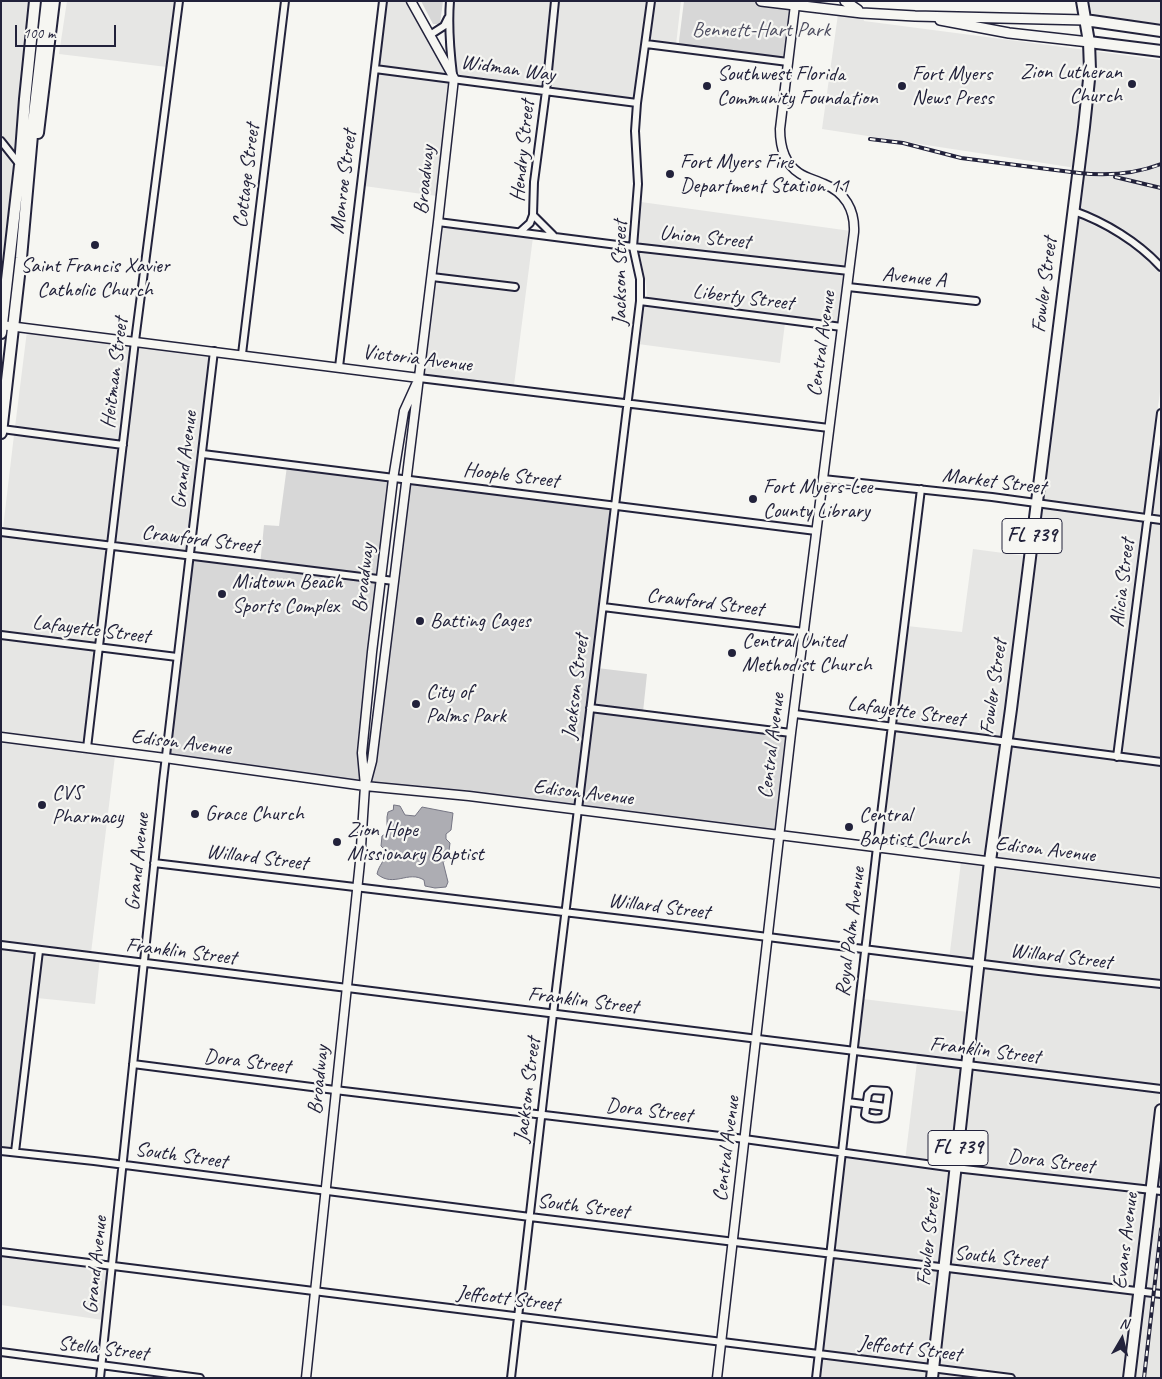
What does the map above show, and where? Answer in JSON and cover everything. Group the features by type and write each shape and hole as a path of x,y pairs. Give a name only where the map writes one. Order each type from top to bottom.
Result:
{"main road":[{"path":"2,327 36,1"},
{"path":"1,433 14,326 47,1"},
{"path":"30,173 42,114 56,1"},
{"path":"762,1 797,3 862,13 1085,20 1161,31"},
{"path":"845,1 862,13"},
{"name":"Fowler Street","path":"933,1373 990,861 1074,211 1090,70 1089,42 1082,1"},
{"path":"915,16 1009,33 1161,51"},
{"path":"980,28 982,23 988,21 1043,23 1054,19"},
{"name":"Evans Avenue","path":"1129,1378 1138,1292 1156,1191 1161,1110"}],"street":[{"name":"Heitman Street","path":"87,748 135,341 179,1"},
{"name":"Cottage Street","path":"242,354 285,1"},
{"name":"Monroe Street","path":"339,367 384,1"},
{"path":"411,1 454,78"},
{"name":"Broadway","path":"365,786 372,761 420,378 454,78 450,54 450,1"},
{"name":"Hendry Street","path":"520,232 530,223 533,215 534,182 555,1"},
{"name":"Jackson Street","path":"511,1378 565,912 640,301 640,279 633,247 638,184 637,102 651,1"},
{"name":"Central Avenue","path":"717,1378 734,1243 791,733 795,714 816,531 848,287 854,223 850,206 839,192 799,173 787,161 784,154 780,129 797,3"},
{"path":"430,35 444,26 449,16"},
{"path":"646,44 788,62"},
{"name":"Widman Way","path":"375,69 637,102"},
{"path":"1,141 20,165"},
{"path":"1074,211 1121,235 1149,255 1161,267"},
{"name":"Hendry Street","path":"533,215 553,236"},
{"name":"Union Street","path":"438,222 633,247 849,271"},
{"path":"432,277 515,287"},
{"name":"Avenue A","path":"848,287 976,301"},
{"name":"Liberty Street","path":"640,301 842,326"},
{"name":"Victoria Avenue","path":"2,327 14,326 829,428"},
{"name":"Grand Avenue","path":"100,1378 165,758 214,351"},
{"name":"Broadway","path":"306,1378 358,887 365,786 362,752 370,669 404,411 420,378"},
{"name":"Alicia Street","path":"1117,757 1161,413"},
{"path":"2,429 123,445"},
{"name":"Hoople Street","path":"203,454 816,531"},
{"name":"Market Street","path":"823,479 1036,503 1161,520"},
{"name":"Royal Palm Avenue","path":"816,1378 920,489"},
{"name":"Crawford Street","path":"1,532 394,581"},
{"name":"Crawford Street","path":"603,607 804,632"},
{"name":"Lafayette Street","path":"1,635 177,657"},
{"path":"590,708 791,733"},
{"name":"Lafayette Street","path":"795,714 1161,762"},
{"name":"Edison Avenue","path":"1,737 365,786 468,796 1161,883"},
{"name":"Willard Street","path":"154,863 865,950 1161,984"},
{"name":"Franklin Street","path":"1,945 1161,1089"},
{"path":"16,1152 39,951"},
{"name":"Dora Street","path":"133,1064 745,1139 955,1168 1156,1191"},
{"path":"869,1091 887,1091 886,1107 883,1118 869,1118 865,1115 869,1091"},
{"path":"848,1102 886,1107"},
{"name":"South Street","path":"1,1151 123,1164 734,1243 1161,1294"},
{"name":"Jeffcott Street","path":"1,1252 722,1341 819,1354 933,1373 1011,1378"},
{"name":"Stella Street","path":"1,1352 200,1378"}],"shaded area":[{"path":"1,1 31,1 15,152 1,134"},
{"path":"67,1 176,1 167,67 59,54"},
{"path":"387,1 407,1 447,74 379,65"},
{"path":"454,1 551,1 543,86 457,75 454,53"},
{"path":"558,1 648,1 634,98 550,87"},
{"path":"655,1 681,1 676,45 650,41"},
{"path":"1085,1 1161,1 1161,24 1088,15"},
{"path":"838,14 863,17 864,21 1086,50 1087,70 1076,168 822,129"},
{"path":"1093,51 1161,60 1161,261 1151,251 1123,231 1078,209"},
{"path":"378,73 450,82 437,196 364,186"},
{"path":"1,147 14,163 1,271"},
{"path":"641,202 851,231 846,267 637,243"},
{"path":"1077,217 1119,238 1161,272 1161,384 1144,513 1041,500"},
{"path":"441,226 518,235 520,237 533,237 514,385 423,374"},
{"path":"638,251 845,275 839,322 647,298 646,283"},
{"path":"645,306 785,323 780,363 638,344"},
{"path":"27,331 131,344 120,441 15,427"},
{"path":"138,345 210,355 187,552 114,542"},
{"path":"14,435 119,449 107,541 3,528"},
{"path":"1161,441 1161,516 1151,514"},
{"path":"1040,508 1143,521 1114,752 1010,738"},
{"path":"1150,522 1161,524 1161,758 1121,753"},
{"path":"2,536 106,549 96,643 1,631"},
{"path":"973,549 1026,556 1003,737 896,723 907,626 962,632"},
{"path":"1,639 95,651 84,744 1,733"},
{"path":"895,731 1002,745 986,857 881,844"},
{"path":"1,741 115,756 91,953 100,957 95,1004 37,998 16,1155 1,1153"},
{"path":"1009,746 1161,766 1161,879 994,857"},
{"path":"394,805 400,806 405,815 415,816 422,807 453,813 451,830 446,834 446,839 450,843 448,859 443,862 448,882 446,887 435,888 425,886 424,880 418,877 389,879 377,874 385,854 385,850 381,846 382,836 387,833 388,812 393,810"},
{"path":"961,862 986,864 929,1378 819,1378 845,1153 905,1161 917,1062 856,1052 863,999 968,1012 973,964 949,960"},
{"path":"993,865 1161,887 1161,1083 1125,1378 936,1378"},
{"path":"1161,1138 1161,1378 1132,1378"},
{"path":"1,1255 108,1270 103,1320 1,1305"}],"green space":[{"path":"421,1 443,1 440,24 433,24"},
{"name":"Bennett-Hart Park","path":"684,1 762,1 796,5 788,62 678,49"},
{"path":"287,466 391,480 360,751 363,784 167,756 191,557 260,566 264,525 279,526"},
{"name":"City of Palms Park","path":"407,482 613,507 576,808 367,784"},
{"path":"597,668 647,674 643,712 592,706"},
{"path":"591,710 789,734 779,833 579,808"}],"railway":[{"path":"870,139 903,143 961,158 1089,174 1131,172 1161,164"},
{"path":"1115,177 1161,188"},
{"path":"1144,1378 1161,1229"}],"place":[{"name":"Zion Lutheran Church","path":"1132,84"},
{"name":"Southwest Florida Community Foundation","path":"707,86"},
{"name":"Fort Myers News Press","path":"902,86"},
{"name":"Fort Myers Fire Department Station 11","path":"670,174"},
{"name":"Saint Francis Xavier Catholic Church","path":"95,245"},
{"name":"Fort Myers-Lee County Library","path":"753,499"},
{"name":"Midtown Beach Sports Complex","path":"222,594"},
{"name":"Batting Cages","path":"420,621"},
{"name":"Central United Methodist Church","path":"732,653"},
{"name":"City of Palms Park","path":"416,704"},
{"name":"CVS Pharmacy","path":"42,805"},
{"name":"Grace Church","path":"195,814"},
{"name":"Central Baptist Church","path":"849,827"},
{"name":"Zion Hope Missionary Baptist","path":"337,842"}]}
